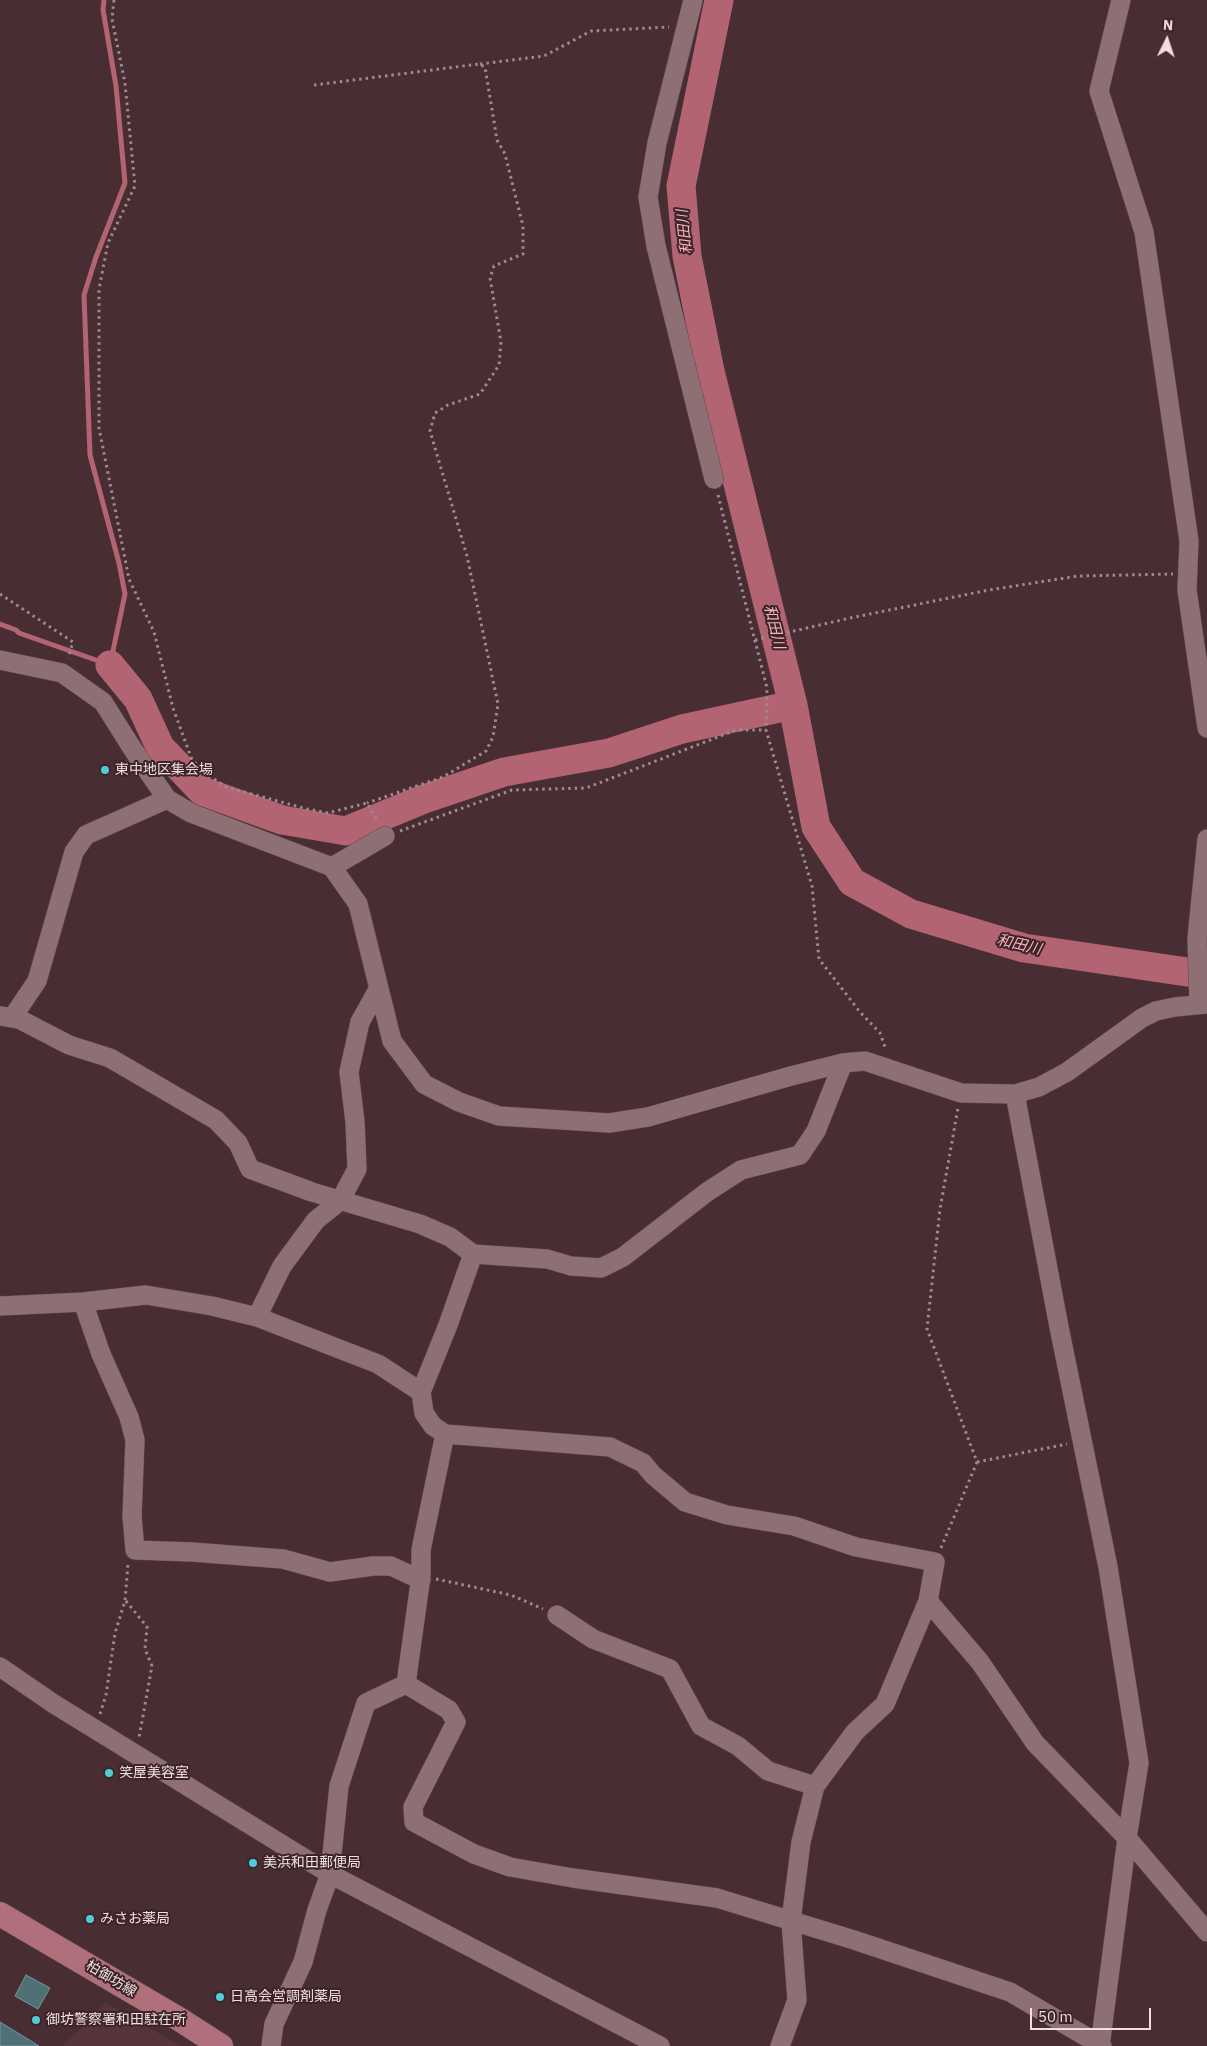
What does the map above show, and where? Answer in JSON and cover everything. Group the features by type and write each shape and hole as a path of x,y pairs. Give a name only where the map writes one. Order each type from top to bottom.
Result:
{"main road":[{"name":"柏御坊線","path":"0,1914 179,2019 221,2046"}],"street":[{"path":"693,0 657,143 648,197 656,246 714,479"},
{"path":"1121,0 1099,92 1144,232 1189,541 1187,590 1207,728"},
{"path":"0,660 62,673 103,702 167,799 191,813 332,867 358,904 392,1041 424,1084 458,1102 499,1116 609,1123 648,1117 791,1076 843,1063 865,1061 961,1093 1015,1094 1039,1087 1067,1072 1149,1014 1202,1000 1197,938 1207,839"},
{"path":"6,1017 37,981 74,852 86,835 167,799"},
{"path":"332,867 385,836"},
{"path":"257,1317 282,1266 316,1220 340,1201 357,1169 355,1122 348,1072 360,1022 379,988"},
{"path":"6,1017 19,1019 69,1045 110,1058 216,1120 238,1143 250,1169 340,1201 420,1224 450,1237 473,1254 547,1259 571,1266 601,1268 624,1257 707,1192 741,1170 800,1155 816,1131 843,1063"},
{"path":"406,1684 449,1710 456,1722 413,1807 414,1822 474,1854 510,1867 573,1878 717,1898 1010,1992 1100,2046 1126,1838 1139,1763 1108,1567 1015,1094"},
{"path":"473,1254 448,1325 421,1392 424,1413 433,1426 446,1434 610,1447 644,1463 653,1475 685,1502 727,1515 794,1526 856,1547 935,1562 928,1601 885,1704 855,1732 815,1786 801,1842 791,1921 797,2000 780,2046"},
{"path":"0,1306 83,1302 146,1295 212,1306 257,1317 378,1364 421,1392"},
{"path":"83,1302 101,1354 129,1416 135,1440 132,1516 135,1550 283,1559 330,1572 373,1566 391,1566 421,1578"},
{"path":"406,1684 421,1578 421,1550 446,1434"},
{"path":"928,1601 980,1662 1035,1744 1126,1838 1207,1932"},
{"path":"557,1615 593,1639 670,1669 701,1726 738,1746 768,1771 815,1786"},
{"path":"0,1666 95,1729 330,1874 660,2046"},
{"path":"272,2046 274,2024 303,1962 317,1910 330,1874 339,1786 366,1703 406,1684"}],"path":[{"path":"114,0 112,19 125,83 135,186 108,243 99,289 99,428 130,579 154,632 173,708 192,760 205,773 226,787 328,813 443,777 486,751 493,737 498,704 467,556 430,431 435,414 448,405 480,394 499,365 501,342 490,278 494,266 523,254 522,226 505,154 497,140 485,67 479,64"},
{"path":"314,85 544,56 591,31 686,28"},
{"path":"714,479 767,688 766,730 812,886 819,959 860,1012 880,1034 893,1070"},
{"path":"755,640 860,616 989,590 1078,576 1188,574"},
{"path":"0,594 73,642 62,673"},
{"path":"367,802 385,836 512,790 586,788 736,730 766,730"},
{"path":"935,1562 977,1462 927,1329 940,1209 961,1093"},
{"path":"977,1462 1082,1441"},
{"path":"95,1729 106,1695 115,1633 125,1601 128,1563 135,1550"},
{"path":"421,1578 511,1595 557,1615"},
{"path":"125,1601 147,1628 145,1649 152,1666 138,1742 132,1752"}],"shaded area":[{"path":"106,2003 181,2046 63,2046"}],"building":[{"path":"26,1975 50,1988 38,2009 15,1996"},
{"path":"0,2022 39,2046 0,2046"}],"waterway":[{"path":"0,624 19,633 110,665 125,594 119,563 90,455 84,295 96,257 125,183 116,86 103,10 104,0"},
{"name":"和田川","path":"719,0 681,186 687,256 710,371 793,705 816,827 852,882 911,914 1024,948 1207,975"},
{"path":"110,665 138,699 160,747 202,791 282,820 346,831 424,799 504,772 609,753 682,729 793,705"}],"place":[{"name":"東中地区集会場","path":"105,770"},
{"name":"笑屋美容室","path":"109,1773"},
{"name":"美浜和田郵便局","path":"253,1863"},
{"name":"みさお薬局","path":"90,1919"},
{"name":"日高会営調剤薬局","path":"220,1997"},
{"name":"御坊警察署和田駐在所","path":"36,2020"}]}
